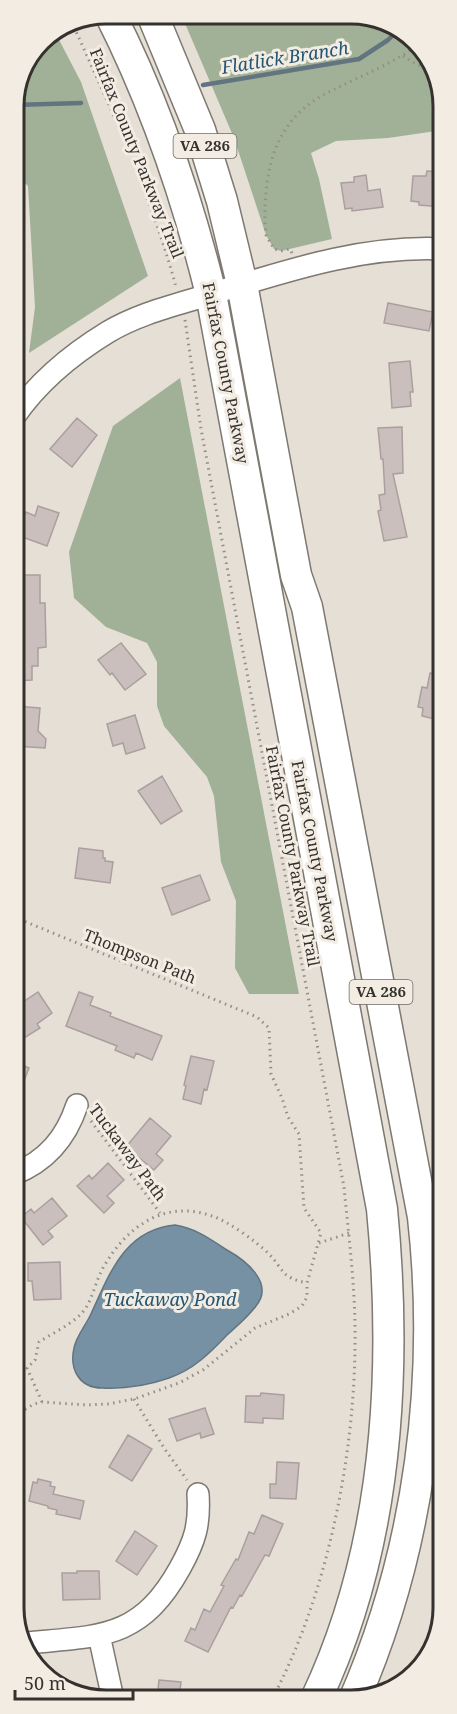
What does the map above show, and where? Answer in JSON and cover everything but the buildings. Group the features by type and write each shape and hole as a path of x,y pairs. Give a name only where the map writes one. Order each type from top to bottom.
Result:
{"highway":[{"name":"Fairfax County Parkway","path":"114,24 173,160 196,231 211,294 382,1209 387,1262 390,1358 383,1455 368,1550 332,1667 321,1690"},
{"name":"Fairfax County Parkway","path":"156,24 200,130 222,201 242,284 296,575 315,649 423,1216 427,1252 429,1359 420,1461 398,1573 380,1631 358,1689"}],"street":[{"path":"24,405 51,374 79,350 137,317 242,284 353,255 433,249"},
{"path":"24,1169 35,1164 51,1151 64,1135 77,1105"},
{"path":"31,1642 99,1635 119,1630 137,1621 154,1606 169,1588 191,1549 197,1531 198,1494"},
{"path":"99,1635 111,1690"}],"path":[{"name":"Fairfax County Parkway Trail","path":"75,30 138,177 163,244 188,328 208,473 344,1186 356,1346 348,1443 339,1506 314,1597 277,1690"},
{"path":"297,269 290,249 281,251 274,249 266,235 265,215 270,164 281,135 289,122 309,103 327,92 379,69 411,50"},
{"path":"403,56 423,66"},
{"name":"Thompson Path","path":"24,921 257,1017 270,1028 271,1074 288,1117 299,1134 304,1208 321,1233 319,1245"},
{"name":"Tuckaway Path","path":"77,1105 100,1131 160,1213"},
{"path":"42,1402 27,1370 35,1360 39,1342 82,1313 102,1269 119,1245 135,1229 160,1213 171,1210 190,1211 213,1216 263,1249 281,1272 291,1280 307,1283"},
{"path":"24,1410 42,1402 87,1405 134,1399 192,1377 255,1328 296,1311 302,1306 307,1297 307,1283 319,1245 349,1233"},
{"path":"134,1399 164,1448 198,1494"}],"green space":[{"path":"185,24 351,24 367,26 383,30 401,41 419,60 429,80 433,106 433,131 388,138 336,141 311,153 332,239 281,251 274,249 266,235 234,138"},
{"path":"59,39 81,82 148,276 29,353 35,307 28,186 24,182 24,100 27,85 32,70 41,56"},
{"path":"180,378 299,994 249,994 235,968 236,901 221,862 214,796 207,777 164,726 157,706 157,662 147,643 106,627 74,598 69,552 113,426"}],"water":[{"name":"Tuckaway Pond","path":"175,1225 202,1234 242,1260 260,1281 261,1297 250,1314 208,1354 178,1375 153,1383 128,1387 102,1388 88,1385 82,1381 75,1370 74,1348 112,1271 130,1245 142,1236 157,1229"}],"waterway":[{"name":"Flatlick Branch","path":"203,85 359,59 393,35"},
{"path":"24,105 81,103"}]}
